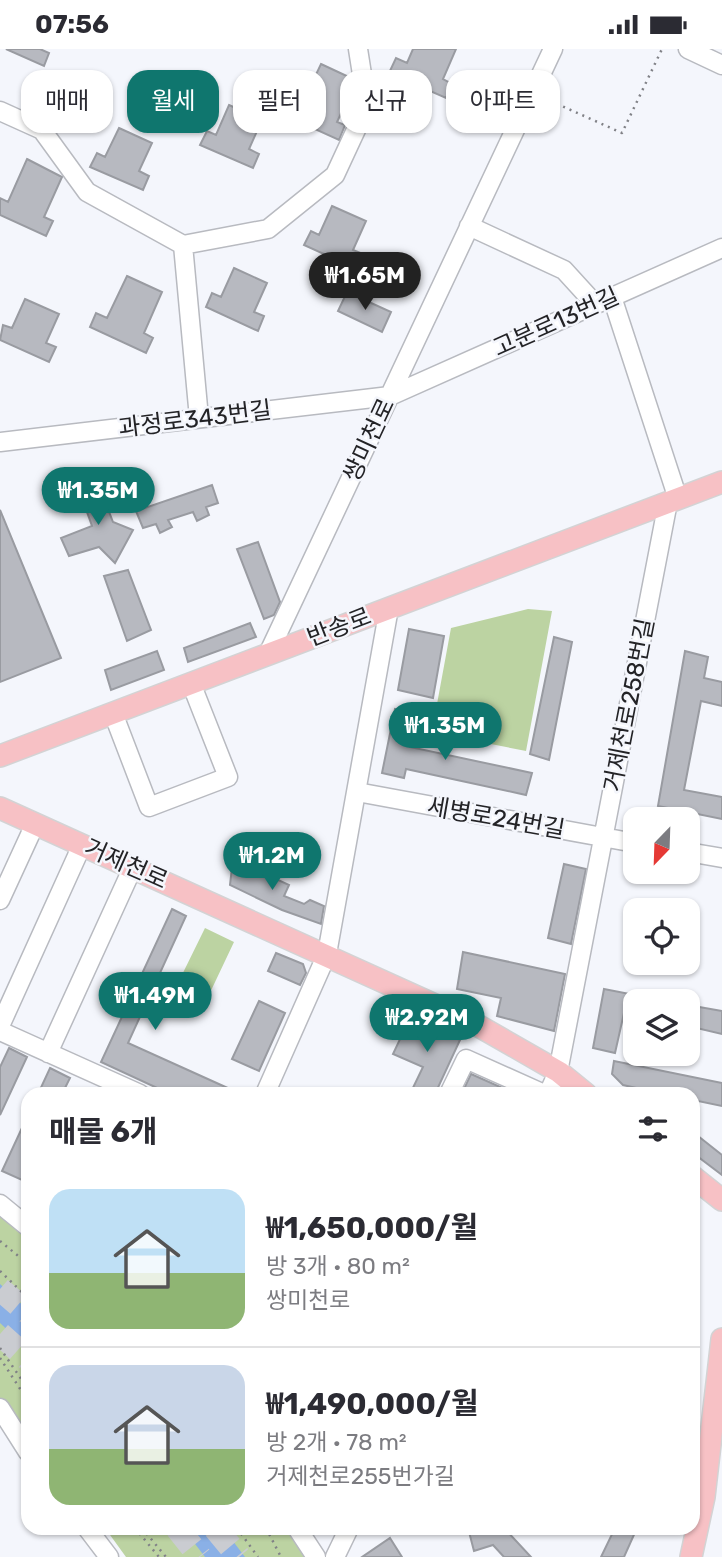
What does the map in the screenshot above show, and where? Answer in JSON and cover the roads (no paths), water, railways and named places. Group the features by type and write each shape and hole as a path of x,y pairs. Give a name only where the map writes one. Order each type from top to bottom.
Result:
{"main road":[{"name":"반송로","path":"0,756 722,482"},
{"name":"거제천로","path":"0,808 470,1021 558,1072 577,1087"},
{"path":"0,826 28,821"},
{"path":"700,1183 722,1200"},
{"path":"700,1488 722,1339"},
{"path":"691,1557 694,1535"}],"street":[{"path":"0,111 42,129 87,191 183,244 268,229 335,175 367,106 358,49"},
{"name":"쌍미천로","path":"268,654 553,49"},
{"path":"688,49 722,65"},
{"path":"469,226 564,270 595,305"},
{"path":"183,244 199,418"},
{"name":"고분로13번길","path":"390,396 721,247"},
{"path":"612,297 673,500"},
{"name":"과정로343번길","path":"0,442 390,396"},
{"name":"거제천로258번길","path":"550,1087 558,1072 603,837 673,500"},
{"path":"268,1087 327,954 389,608"},
{"path":"113,713 149,807 228,777 191,683"},
{"name":"세병로24번길","path":"357,792 623,841"},
{"path":"0,900 28,821"},
{"path":"0,1026 82,845"},
{"path":"700,854 722,859"},
{"path":"48,1053 133,867"},
{"path":"0,1031 124,1087"},
{"path":"452,1087 466,1059 530,1087"},
{"path":"5,1208 21,1221"},
{"path":"0,1408 21,1442"},
{"path":"0,1426 21,1447"},
{"path":"90,1535 92,1557"},
{"path":"93,1535 109,1557"},
{"path":"302,1535 316,1557"},
{"path":"335,1557 346,1535"}],"water":[{"path":"0,1284 21,1304 21,1342 0,1323"},
{"path":"188,1535 228,1535 245,1557 205,1557"}],"tunnel":[{"path":"0,1289 21,1307"},
{"path":"0,1334 21,1353"},
{"path":"183,1535 200,1557"},
{"path":"221,1535 239,1557"}]}
